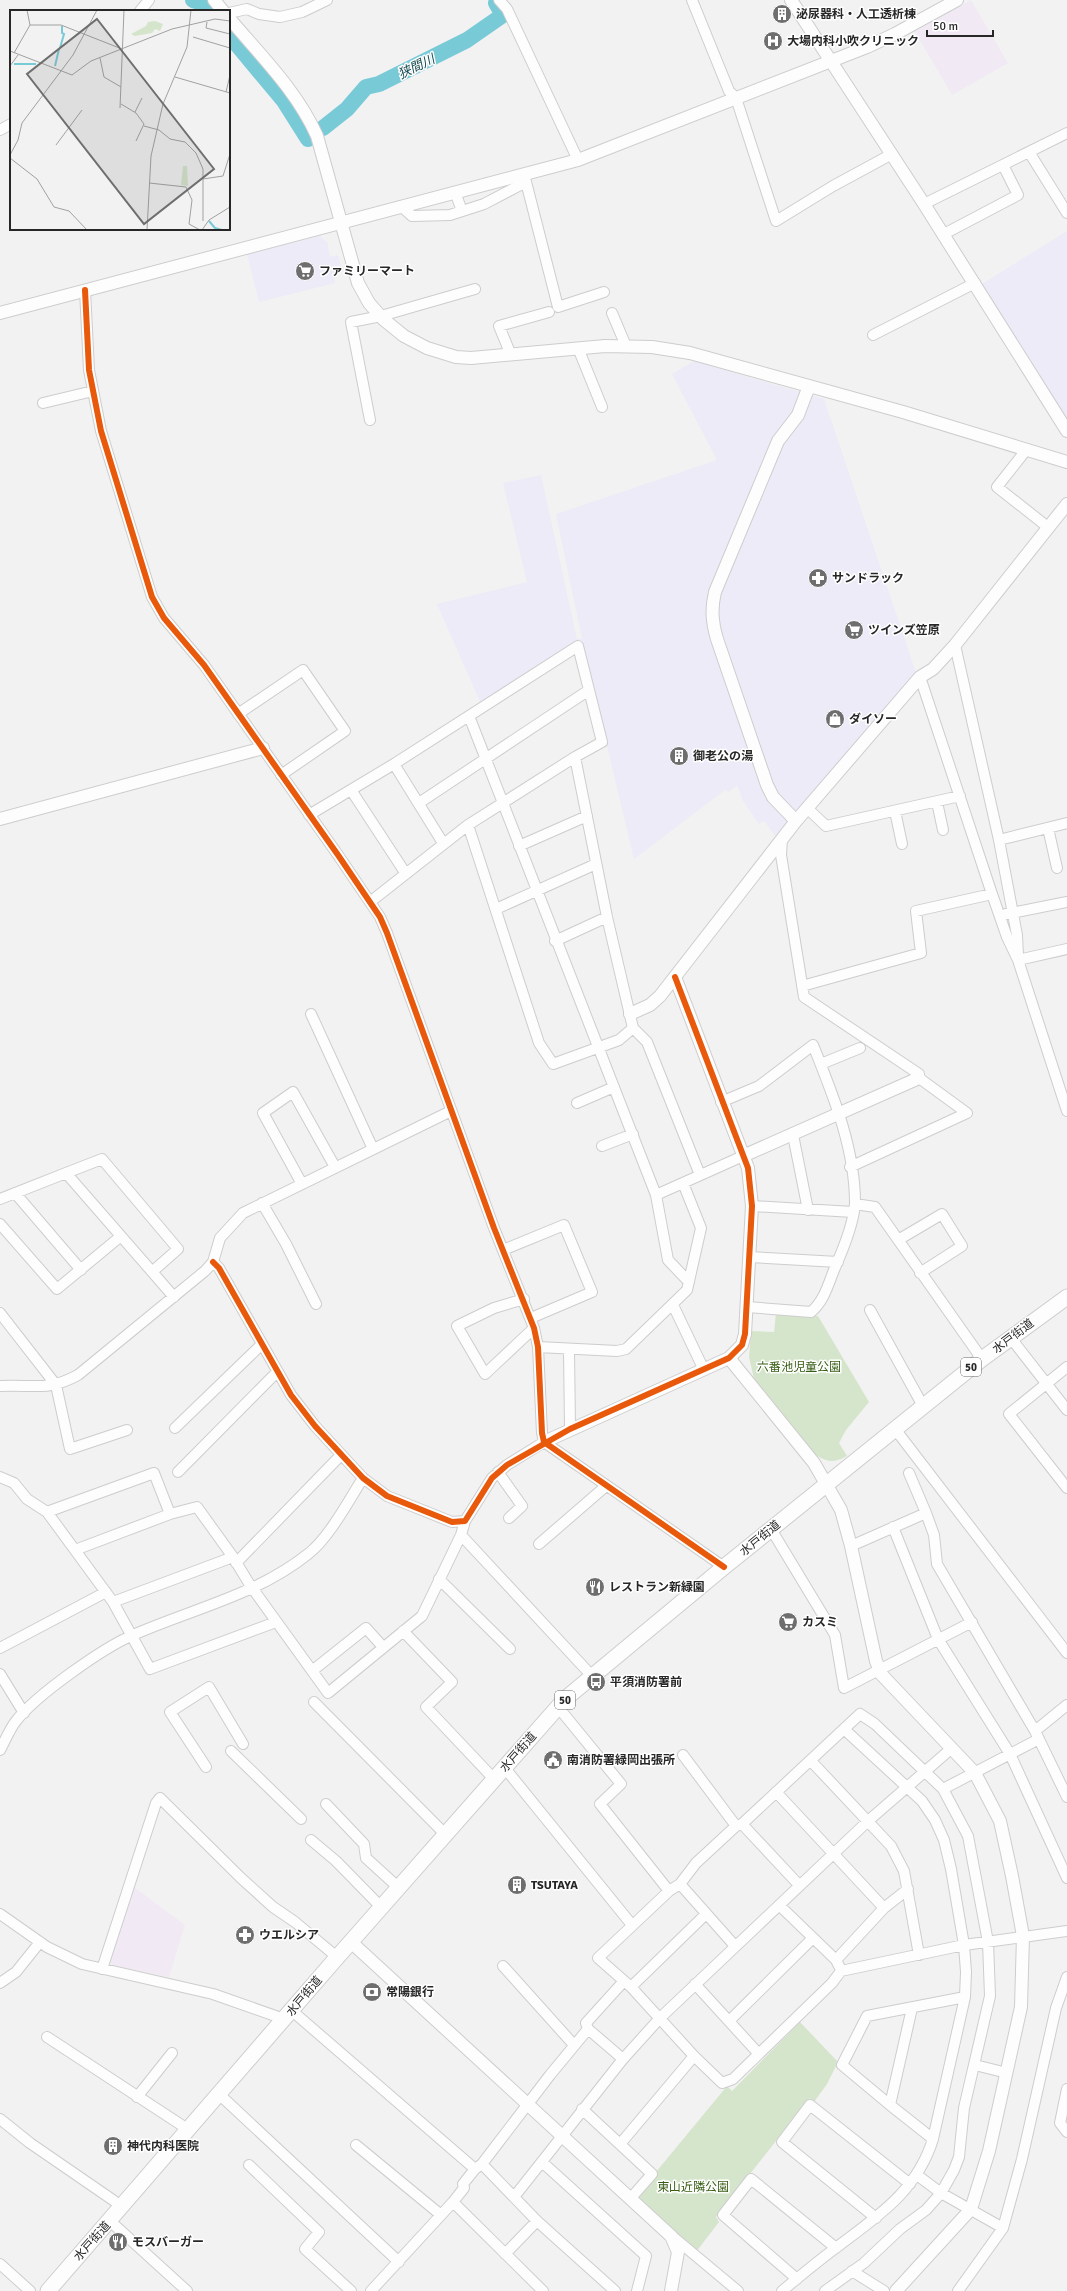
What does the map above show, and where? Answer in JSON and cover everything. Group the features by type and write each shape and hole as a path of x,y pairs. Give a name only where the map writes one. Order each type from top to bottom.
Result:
{"main road":[{"name":"水戸街道","path":"48,2291 220,2095 337,1957 382,1908 558,1707 592,1676 923,1406 1010,1337 1067,1297"}],"street":[{"path":"141,10 149,0"},
{"path":"214,0 222,10"},
{"path":"230,13 247,9 259,14 280,17 302,12 327,0"},
{"path":"499,0 507,9 578,160"},
{"path":"692,0 728,91 736,98 776,221 833,186 892,154"},
{"path":"791,0 944,234 1067,431"},
{"path":"0,313 455,192 525,178 578,160 831,62 895,34 957,0"},
{"path":"230,19 292,92 308,117 317,136 358,283 369,303 381,316 404,336 441,353 471,358 578,348 626,346 690,352 1067,462"},
{"path":"0,130 10,125"},
{"path":"924,204 1067,134"},
{"path":"1029,152 1067,213"},
{"path":"944,234 1018,195 1003,165"},
{"path":"401,206 412,216 450,215 484,204 525,178"},
{"path":"525,178 558,307 604,292"},
{"path":"455,192 462,211"},
{"path":"873,335 975,283"},
{"path":"370,420 351,322 381,316 475,289"},
{"path":"85,290 86,339 101,431 152,597 164,618 204,665 263,748 370,902 387,933 503,1250 531,1318 538,1347 542,1433 544,1442 724,1568"},
{"path":"510,355 499,326 549,312"},
{"path":"612,313 626,346"},
{"path":"578,348 602,407"},
{"path":"796,821 773,797 767,785 717,639 712,620 712,604 715,592 778,441 798,416 809,386"},
{"path":"43,403 94,391"},
{"path":"1026,449 997,487 1049,528"},
{"path":"630,1014 650,1005 675,977 796,821 920,677 933,669 955,645 1067,504"},
{"path":"955,645 999,840 1017,935 1018,960"},
{"path":"309,815 394,764 578,646 602,742 575,757 468,825 443,843 370,902"},
{"path":"238,714 303,670 346,731 281,775"},
{"path":"920,677 992,894 1007,937 1018,960 1067,1111"},
{"path":"419,803 589,690"},
{"path":"469,716 555,941 656,1195 668,1260 689,1282"},
{"path":"0,819 263,748"},
{"path":"575,757 607,917 633,1028 647,1042 700,1175"},
{"path":"394,764 443,843"},
{"path":"352,790 406,874"},
{"path":"807,808 826,826 895,812 960,796"},
{"path":"937,802 943,830"},
{"path":"895,812 902,844"},
{"path":"519,846 587,816"},
{"path":"999,840 1067,823"},
{"path":"468,825 539,1043 553,1064 618,1040 633,1028"},
{"path":"1048,828 1057,868"},
{"path":"782,839 781,855 804,997 919,1074 919,1078 967,1113 850,1167"},
{"path":"496,909 596,864"},
{"path":"802,986 921,954 916,911 992,894"},
{"path":"1000,916 1067,902"},
{"path":"555,941 607,917"},
{"path":"1018,960 1067,949"},
{"path":"75,1550 170,1514 197,1507 235,1560 276,1622 328,1693 422,1616 461,1535 465,1521 492,1478 498,1472 544,1442 570,1429 703,1368 729,1358 742,1345 747,1307 752,1206 751,1183 743,1156 721,1102 675,977"},
{"path":"311,1014 373,1149"},
{"path":"721,1102 759,1086 813,1045 841,1113 850,1167 854,1208 838,1262 819,1305 811,1312 747,1307"},
{"path":"821,1064 860,1048"},
{"path":"656,1195 919,1078"},
{"path":"576,1103 614,1087"},
{"path":"302,1184 263,1113 293,1092 335,1167"},
{"path":"0,1386 45,1387 56,1385 78,1375 174,1297 213,1262 220,1238 243,1213 452,1111"},
{"path":"602,1146 633,1134"},
{"path":"793,1135 808,1210"},
{"path":"0,1199 102,1158 178,1249 153,1272"},
{"path":"66,1173 174,1297"},
{"path":"538,1347 569,1350 617,1351 626,1349 687,1290 701,1228 683,1183"},
{"path":"15,1193 81,1270"},
{"path":"262,1203 286,1244 316,1304"},
{"path":"752,1206 808,1210 875,1207 982,1359"},
{"path":"898,1240 942,1214 962,1246 920,1273"},
{"path":"0,1224 57,1290 121,1236"},
{"path":"503,1250 564,1225 592,1292 531,1318"},
{"path":"749,1257 838,1262"},
{"path":"213,1262 219,1268 276,1372 304,1413 363,1478 387,1496 452,1522 465,1521"},
{"path":"524,1299 494,1308 458,1326 485,1374 534,1328"},
{"path":"673,1305 703,1368"},
{"path":"870,1310 923,1406"},
{"path":"0,1313 56,1385 70,1449 127,1430"},
{"path":"1010,1337 1067,1410"},
{"path":"175,1428 261,1345"},
{"path":"569,1350 570,1429"},
{"path":"729,1358 814,1462 826,1486 841,1510 851,1546 879,1669 888,1682 976,1773 1000,1820 1023,1936 1021,2007 989,2151 971,2209 896,2291"},
{"path":"1067,1367 1009,1414 1067,1488"},
{"path":"178,1472 276,1372"},
{"path":"895,1429 1067,1652"},
{"path":"113,1602 235,1560 341,1454"},
{"path":"498,1472 522,1506 509,1518"},
{"path":"47,1512 154,1473 170,1514"},
{"path":"909,1473 934,1535 937,1564 1037,1735 1067,1797"},
{"path":"0,1477 14,1483 27,1499 47,1512 113,1602 150,1669 276,1622"},
{"path":"0,1750 12,1728 24,1713 56,1684 132,1636 253,1589 309,1553 340,1516 363,1478"},
{"path":"539,1544 606,1486"},
{"path":"851,1546 926,1513"},
{"path":"893,1527 938,1640 1010,1754 1067,1878"},
{"path":"771,1529 835,1635 844,1688 972,1622"},
{"path":"461,1535 592,1676"},
{"path":"439,1579 510,1649"},
{"path":"0,1648 106,1592"},
{"path":"312,1671 366,1628 383,1647"},
{"path":"403,1631 452,1682 426,1707 494,1779"},
{"path":"0,1674 24,1713"},
{"path":"206,1767 170,1712 209,1687 243,1744"},
{"path":"314,1702 446,1835"},
{"path":"943,1789 1010,1754 1037,1735 1067,1706"},
{"path":"558,1707 622,1784 600,1804 669,1890"},
{"path":"825,2291 852,2271 900,2229 926,2210 941,2193 954,2170 959,2157 964,2108 990,1996 988,1942 968,1836 943,1789 926,1771 875,1724 860,1714 811,1761 696,1863 680,1884 669,1890 598,1958 627,1984 694,2056 722,2082 733,2079 758,2053 832,1983 841,1971 964,1946 988,1942 1023,1936 1067,1931"},
{"path":"782,2291 876,2218 917,2175 927,2157 933,2139 965,1997 964,1946 944,1840 935,1820 922,1801 845,1730"},
{"path":"514,2197 622,2059 660,2018 868,1821 952,1748"},
{"path":"231,1751 301,1819"},
{"path":"683,1755 739,1825 799,1885"},
{"path":"811,1761 891,1846 904,1871 919,1955"},
{"path":"504,1767 632,1925"},
{"path":"776,1792 884,1908"},
{"path":"102,1970 156,1803 160,1798 252,1888 337,1957"},
{"path":"326,1804 364,1844 366,1858 399,1888"},
{"path":"311,1840 336,1861 382,1908"},
{"path":"680,1884 735,1946"},
{"path":"836,1960 884,1908 908,1889"},
{"path":"779,1905 836,1960 841,1971"},
{"path":"0,1914 40,1942 71,1960 102,1970 213,1994 288,2015 479,2166 514,2197 537,2221 615,2291"},
{"path":"622,2059 588,2029 586,2023 627,1984 706,1914"},
{"path":"729,2021 813,1938"},
{"path":"0,1983 16,1972 40,1942"},
{"path":"351,1942 727,2287 738,2291"},
{"path":"503,1966 574,2045"},
{"path":"958,2291 1004,2228 1022,2159 1056,2008 1067,1977"},
{"path":"695,1984 758,2053"},
{"path":"933,2139 842,2065 867,2016 965,1997"},
{"path":"890,2105 912,2008"},
{"path":"371,2291 453,2202 464,2188 463,2184 588,2029"},
{"path":"47,2037 189,2130"},
{"path":"137,2097 172,2053"},
{"path":"621,2144 694,2056"},
{"path":"975,2065 1007,2073"},
{"path":"1067,2089 1060,2123 1067,2132"},
{"path":"220,2095 399,2262"},
{"path":"876,2218 782,2142 810,2105 910,2184"},
{"path":"582,2109 652,2174 630,2199"},
{"path":"0,2119 30,2143 123,2207"},
{"path":"356,2144 441,2215"},
{"path":"542,2162 646,2256 637,2291"},
{"path":"250,2165 319,2232 305,2249 351,2291"},
{"path":"917,2175 941,2193 1004,2228"},
{"path":"797,2279 722,2215 751,2179 836,2248"},
{"path":"453,2202 543,2291"},
{"path":"110,2221 188,2291"},
{"path":"505,2254 537,2221"},
{"path":"671,2236 678,2252 671,2291"},
{"path":"0,2264 30,2291"},
{"path":"852,2271 884,2291"}],"shaded area":[{"path":"971,0 1008,63 952,95 915,32"},
{"path":"1067,231 1067,420 982,284"},
{"path":"320,236 327,241 330,257 338,255 343,272 334,275 335,283 259,302 247,254"},
{"path":"694,361 824,399 916,673 775,836 764,821 759,824 743,801 737,785 729,792 725,790 634,859 582,641 578,640 481,704 437,604 527,582 503,483 541,475 577,639 582,639 556,514 717,460 672,374"},
{"path":"134,1887 185,1925 169,1977 112,1965 109,1959"}],"green space":[{"name":"六番池児童公園","path":"776,1313 818,1316 869,1402 846,1430 839,1443 847,1456 831,1461 823,1459 815,1454 754,1379 749,1357 751,1331 774,1332"},
{"name":"東山近隣公園","path":"800,2022 838,2062 827,2084 814,2102 810,2098 716,2217 719,2222 696,2252 640,2202 640,2197 656,2172 727,2086 732,2091"}],"waterway":[{"name":"狭間川","path":"193,0 203,3 208,10"},
{"name":"狭間川","path":"323,128 347,109 366,87 379,84 467,40 503,15 496,3"},
{"name":"狭間川","path":"230,36 284,101 308,139 310,137"}],"cycle path":[{"path":"85,290 89,370 101,431 152,597 164,618 204,665 380,917 494,1228 534,1328 538,1347 542,1433 544,1442 724,1567"},
{"path":"213,1262 219,1268 291,1395 315,1426 363,1478 387,1496 452,1522 465,1521 492,1478 507,1465 570,1429 729,1358 742,1345 745,1334 752,1206 748,1168 675,977"}],"place":[{"name":"泌尿器科・人工透析棟","path":"782,14"},
{"name":"大場内科小吹クリニック","path":"773,41"},
{"name":"ファミリーマート","path":"305,271"},
{"name":"サンドラック","path":"818,578"},
{"name":"ツインズ笠原","path":"854,630"},
{"name":"ダイソー","path":"835,719"},
{"name":"御老公の湯","path":"679,756"},
{"name":"レストラン新緑園","path":"595,1587"},
{"name":"カスミ","path":"788,1622"},
{"name":"平須消防署前","path":"596,1682"},
{"name":"南消防署緑岡出張所","path":"553,1760"},
{"name":"TSUTAYA","path":"517,1885"},
{"name":"ウエルシア","path":"245,1935"},
{"name":"常陽銀行","path":"372,1992"},
{"name":"神代内科医院","path":"113,2146"},
{"name":"モスバーガー","path":"118,2242"}]}
